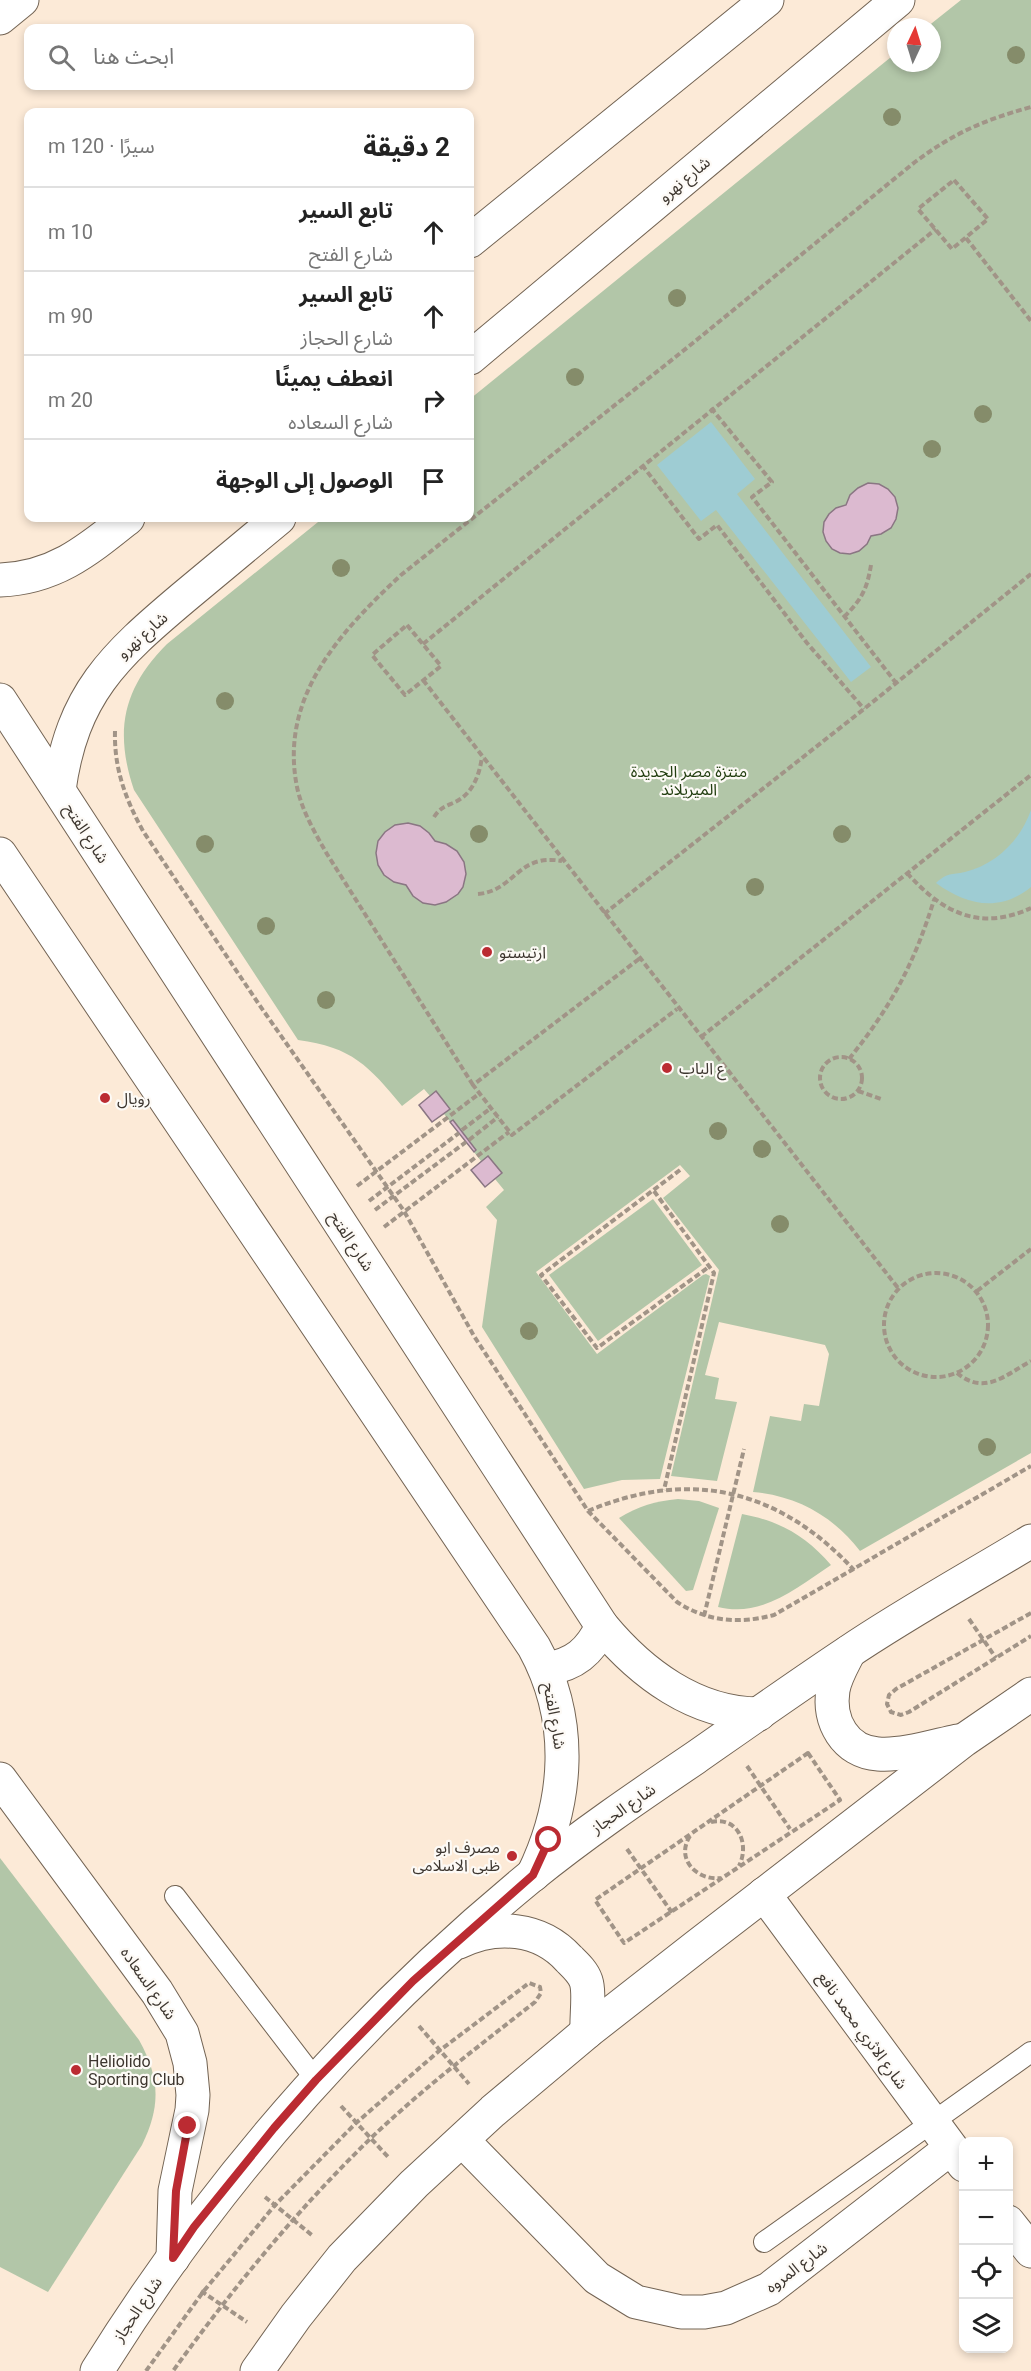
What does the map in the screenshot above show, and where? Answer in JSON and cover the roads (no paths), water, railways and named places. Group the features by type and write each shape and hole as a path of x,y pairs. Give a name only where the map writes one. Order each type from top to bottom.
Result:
{"main road":[{"path":"0,18 22,0"},
{"path":"474,238 767,0"},
{"name":"شارع نهرو","path":"474,355 898,0"},
{"path":"0,580 40,573 71,561 123,522"},
{"name":"شارع نهرو","path":"59,790 64,757 75,724 90,694 109,666 132,641 274,522"},
{"name":"شارع الفتح","path":"0,700 602,1626 634,1661 672,1689 706,1705 743,1714 759,1714"},
{"name":"شارع الفتح","path":"0,854 527,1637 546,1669 561,1725 563,1764 554,1821 533,1875"},
{"name":"شارع الحجاز","path":"97,2371 194,2227 237,2174 316,2080 395,1998 446,1950 533,1875 605,1820 849,1652 1031,1541"},
{"path":"546,1669 561,1667 581,1656 596,1640 602,1626"},
{"path":"849,1652 833,1689 832,1714 844,1738 854,1746 866,1752 880,1754 964,1740"},
{"path":"257,2371 342,2258 414,2184 493,2111 586,2032 764,1894 964,1740 1031,1694"},
{"name":"شارع السعاده","path":"0,1779 158,1992 182,2033 190,2063 193,2095 176,2191 170,2262"},
{"name":"شارع الاثري محمد نافع","path":"764,1894 949,2146"},
{"path":"446,1950 460,1941 491,1931 524,1932 554,1945 578,1968 586,1982 586,2032"},
{"name":"شارع المروه","path":"463,2141 597,2278 636,2302 681,2312 704,2312 726,2308 768,2289 949,2146"},
{"path":"1013,2228 1031,2251"}],"lane":[{"path":"175,1896 316,2080"},
{"path":"764,2242 949,2146 1031,2052"}],"water":[{"path":"711,422 755,479 737,494 871,667 851,682 716,510 701,521 657,465"},
{"path":"1031,810 1031,887 1007,900 983,903 959,897 936,883 947,875 977,868 997,857 1021,831"}],"place":[{"name":"ارتيستو","path":"487,952"},
{"name":"ع الباب","path":"667,1068"},
{"name":"رويال","path":"105,1098"},
{"name":"مصرف ابو ظبى الاسلامى","path":"512,1856"},
{"name":"Heliolido Sporting Club","path":"76,2070"}],"park label":[{"name":"منتزة مصر الجديدة الميريلاند","path":"689,780"}]}
